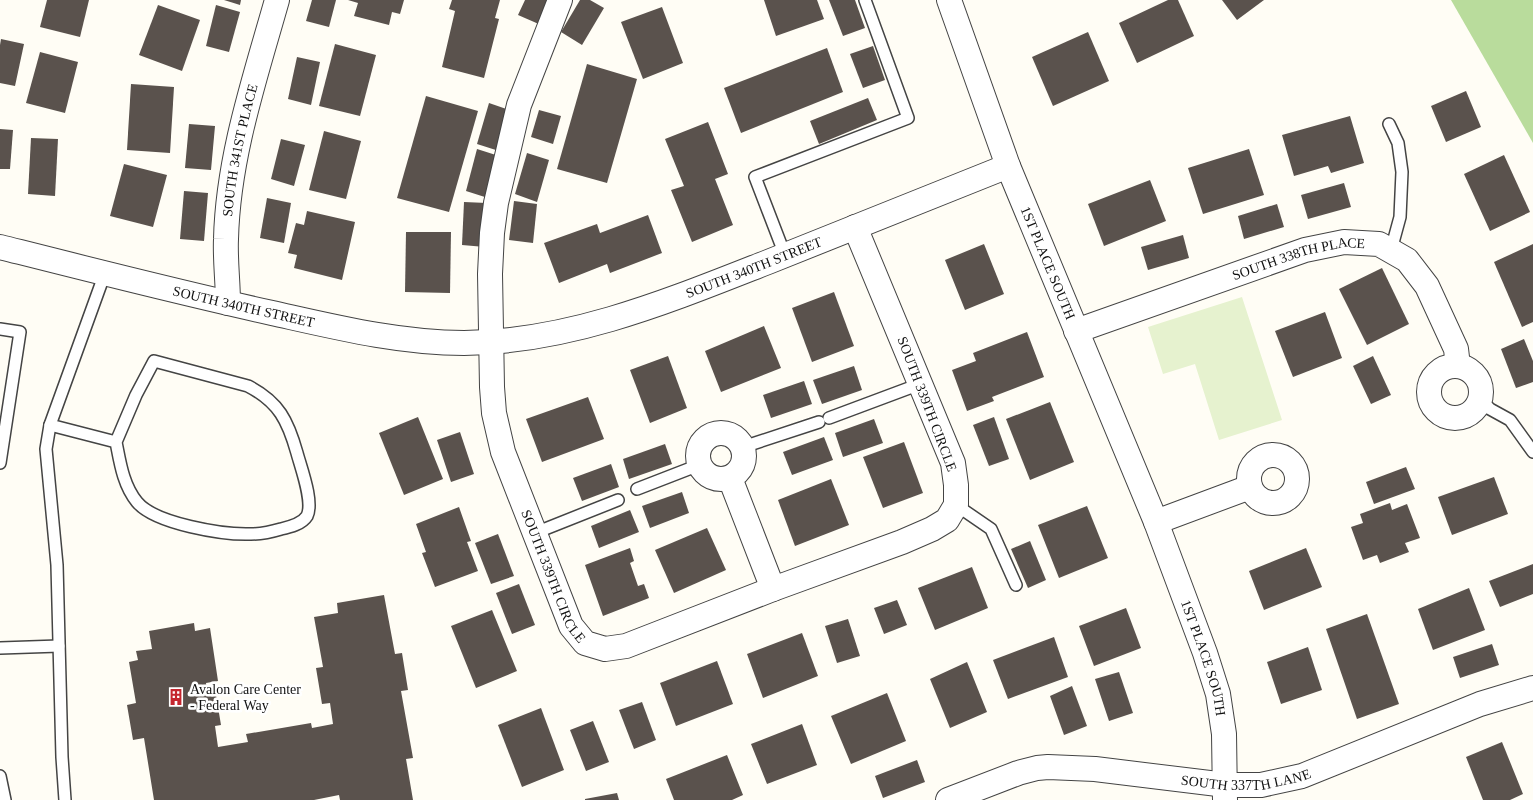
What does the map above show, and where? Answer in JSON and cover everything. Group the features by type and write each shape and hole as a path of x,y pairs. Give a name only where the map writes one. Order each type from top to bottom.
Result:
{"street":[{"name":"SOUTH 341ST PLACE","path":"228,304 226,239 232,178 246,111 277,0"},
{"path":"492,341 490,274 492,233 501,175 519,105 560,0"},
{"name":"1ST PLACE SOUTH","path":"954,1 1008,166 1156,522 1205,653 1218,694 1224,734 1225,793"},
{"name":"SOUTH 340TH STREET","path":"0,248 228,304 368,334 404,339 465,343 492,341 547,334 614,319 704,287 1008,166"},
{"name":"SOUTH 339TH CIRCLE","path":"492,341 494,413 503,452 571,626 585,643 605,649 626,646 773,589 910,539 946,520 956,506 953,463 855,227"},
{"name":"SOUTH 338TH PLACE","path":"1076,331 1305,250 1344,242 1379,244 1407,260 1428,286 1456,349 1458,366"},
{"path":"1449,366 1458,366 1467,368 1479,381 1481,390 1480,400 1476,408 1469,414 1461,418 1452,418 1443,416 1436,410 1431,402 1430,384 1434,376 1441,370 1449,366"},
{"path":"722,432 731,434 738,439 743,447 745,456 743,465 738,473 730,478 721,480 712,478 699,465 697,456 699,446 712,434 722,432"},
{"path":"730,478 773,589"},
{"path":"1156,522 1250,487"},
{"name":"SOUTH 337TH LANE","path":"948,800 1018,773 1048,767 1095,768 1225,793 1245,786 1271,783 1302,776 1480,704 1533,688"}],"lane":[{"path":"785,255 755,177 908,118 865,0"},
{"path":"1389,124 1398,143 1402,172 1400,216 1390,250"},
{"path":"65,800 62,758 57,565 46,449 50,425 105,273"},
{"path":"0,329 20,332 0,463"},
{"path":"154,361 248,386 273,402 280,412 293,440 310,502 309,511 306,518 289,528 250,534 229,533 187,526 170,521 146,510 137,502 125,480 116,442 136,395 154,361"},
{"path":"743,447 824,420 920,384"},
{"path":"1480,400 1490,410 1510,420 1533,452"},
{"path":"50,425 116,442"},
{"path":"637,489 699,465"},
{"path":"535,534 618,500"},
{"path":"956,506 991,529 1016,585"},
{"path":"0,648 59,646"},
{"path":"0,776 5,800"}],"green space":[{"path":"1451,0 1533,0 1533,143"},
{"path":"1242,297 1282,420 1219,440 1195,364 1163,374 1148,327"}],"building":[{"path":"47,0 89,0 80,37 40,27"},
{"path":"224,0 241,0 240,5"},
{"path":"312,0 336,0 329,27 306,21"},
{"path":"348,0 404,0 400,14 392,12 389,25 354,16 358,3"},
{"path":"452,0 500,0 495,18 499,19 484,78 442,67 455,11 449,9"},
{"path":"525,0 553,0 541,25 518,15"},
{"path":"580,0 590,0 604,8 582,45 561,32"},
{"path":"764,0 817,0 824,19 776,36"},
{"path":"829,0 855,0 865,28 843,36"},
{"path":"1168,0 1178,0 1194,36 1137,63 1119,23"},
{"path":"1222,0 1264,0 1237,20"},
{"path":"158,5 200,20 182,71 139,55"},
{"path":"216,5 240,12 229,52 206,46"},
{"path":"662,7 683,63 643,79 621,22"},
{"path":"1088,32 1109,81 1053,106 1032,57"},
{"path":"1,39 24,44 15,86 0,83"},
{"path":"335,44 376,55 360,116 319,106"},
{"path":"873,46 885,80 863,88 850,54"},
{"path":"827,48 843,92 741,133 724,88"},
{"path":"40,52 78,62 65,113 26,103"},
{"path":"297,57 320,62 311,105 288,99"},
{"path":"587,64 637,79 607,183 557,169"},
{"path":"131,84 174,87 170,153 127,150"},
{"path":"1466,91 1481,127 1446,142 1431,106"},
{"path":"426,96 478,111 449,212 397,198"},
{"path":"868,98 877,120 819,144 810,121"},
{"path":"489,103 512,111 499,151 477,144"},
{"path":"539,110 561,116 553,144 531,137"},
{"path":"1350,116 1364,163 1331,173 1328,166 1294,176 1282,135"},
{"path":"708,122 728,174 715,179 733,225 692,242 671,190 684,186 665,139"},
{"path":"189,124 215,126 211,170 185,168"},
{"path":"0,129 13,130 10,169 0,169"},
{"path":"324,131 361,141 346,199 309,190"},
{"path":"31,138 58,139 55,196 28,194"},
{"path":"281,139 305,145 294,186 271,179"},
{"path":"477,149 499,156 488,198 466,191"},
{"path":"1249,149 1264,195 1203,214 1188,168"},
{"path":"527,153 549,160 537,202 515,194"},
{"path":"1504,155 1530,212 1490,231 1464,174"},
{"path":"124,164 167,175 153,227 110,216"},
{"path":"1150,180 1166,221 1104,246 1088,204"},
{"path":"1344,183 1351,207 1308,219 1301,195"},
{"path":"184,191 208,193 204,241 180,239"},
{"path":"267,198 291,203 284,243 260,238"},
{"path":"514,201 537,204 533,243 509,240"},
{"path":"464,202 487,203 485,247 462,245"},
{"path":"1277,204 1284,227 1244,239 1238,216"},
{"path":"307,211 355,222 342,280 294,268 297,255 288,253 296,223 304,225"},
{"path":"648,215 662,253 610,273 607,264 559,283 544,243 597,224 600,233"},
{"path":"406,232 451,232 450,293 405,292"},
{"path":"1183,235 1189,258 1148,270 1141,247"},
{"path":"984,244 1004,294 965,310 945,260"},
{"path":"1533,244 1533,322 1522,327 1494,262"},
{"path":"1382,268 1409,324 1367,345 1339,289"},
{"path":"834,292 854,346 812,362 792,308"},
{"path":"1325,312 1342,358 1293,377 1275,331"},
{"path":"764,326 781,368 721,392 705,351"},
{"path":"1027,332 1044,377 992,397 994,401 967,411 952,370 976,361 973,353"},
{"path":"1524,339 1533,361 1533,382 1516,388 1501,349"},
{"path":"668,356 687,408 650,423 630,370"},
{"path":"1373,356 1391,395 1371,404 1353,366"},
{"path":"854,366 862,390 822,404 813,380"},
{"path":"804,381 812,404 771,418 763,395"},
{"path":"588,397 604,439 542,462 526,419"},
{"path":"1050,402 1074,462 1030,480 1006,419"},
{"path":"418,417 443,479 404,495 379,433"},
{"path":"994,417 1009,459 989,466 973,425"},
{"path":"874,419 883,443 843,457 835,433"},
{"path":"460,432 474,474 451,482 437,440"},
{"path":"824,437 833,460 792,475 783,452"},
{"path":"904,442 923,493 883,508 863,457"},
{"path":"665,444 672,464 629,479 623,459"},
{"path":"611,464 619,487 582,501 573,478"},
{"path":"1406,467 1415,489 1374,504 1366,482"},
{"path":"1494,477 1508,514 1452,535 1438,497"},
{"path":"831,479 849,525 795,546 778,500"},
{"path":"682,492 689,513 650,528 642,506"},
{"path":"1390,503 1392,510 1407,504 1420,538 1405,543 1409,552 1380,563 1377,555 1363,560 1351,527 1363,523 1360,514"},
{"path":"1087,506 1108,558 1059,578 1038,525"},
{"path":"459,507 471,541 467,542 478,571 435,587 422,553 426,552 416,524"},
{"path":"630,510 639,532 599,548 591,526"},
{"path":"707,528 726,570 674,593 655,550"},
{"path":"498,534 514,576 491,584 475,543"},
{"path":"1030,541 1046,580 1028,588 1011,549"},
{"path":"630,548 634,561 630,563 638,586 644,584 649,598 603,616 585,565"},
{"path":"1306,548 1322,587 1264,610 1249,571"},
{"path":"1533,564 1533,594 1500,607 1489,581"},
{"path":"972,567 988,608 935,630 918,588"},
{"path":"519,584 535,625 512,634 496,593"},
{"path":"1469,588 1485,630 1433,650 1418,609"},
{"name":"Avalon Care Center - Federal Way","path":"384,595 395,654 402,653 408,690 401,691 413,758 406,759 413,800 340,800 339,795 314,800 154,800 144,738 133,740 127,705 136,703 129,662 138,660 136,651 152,649 149,631 194,623 195,631 210,628 218,681 206,683 207,691 215,689 221,725 215,726 218,747 248,742 246,734 311,723 312,728 333,724 330,703 322,704 316,668 323,667 314,617 338,613 337,603"},
{"path":"897,600 907,625 884,634 874,608"},
{"path":"1126,608 1141,648 1094,666 1079,626"},
{"path":"492,610 517,671 476,688 451,626"},
{"path":"1367,614 1399,704 1357,719 1326,629"},
{"path":"848,619 860,656 837,663 825,626"},
{"path":"802,633 818,676 763,698 747,654"},
{"path":"1054,637 1068,677 1008,699 993,660"},
{"path":"1492,644 1499,665 1460,678 1453,657"},
{"path":"1308,647 1322,690 1281,704 1267,662"},
{"path":"717,661 733,704 676,726 660,683"},
{"path":"967,662 987,712 950,728 930,679"},
{"path":"1119,672 1133,713 1109,721 1095,679"},
{"path":"1072,686 1087,726 1064,735 1050,696"},
{"path":"887,693 906,741 851,764 831,716"},
{"path":"642,702 656,740 634,749 619,710"},
{"path":"541,708 564,770 522,787 498,725"},
{"path":"593,721 609,762 586,771 570,730"},
{"path":"802,724 817,765 767,784 751,744"},
{"path":"1502,742 1523,794 1510,800 1483,800 1466,757"},
{"path":"727,755 743,795 732,800 674,800 666,779"},
{"path":"917,760 925,782 883,798 875,776"},
{"path":"617,793 619,800 585,800 585,799"}],"place":[{"name":"Avalon Care Center - Federal Way","path":"176,697"}]}
